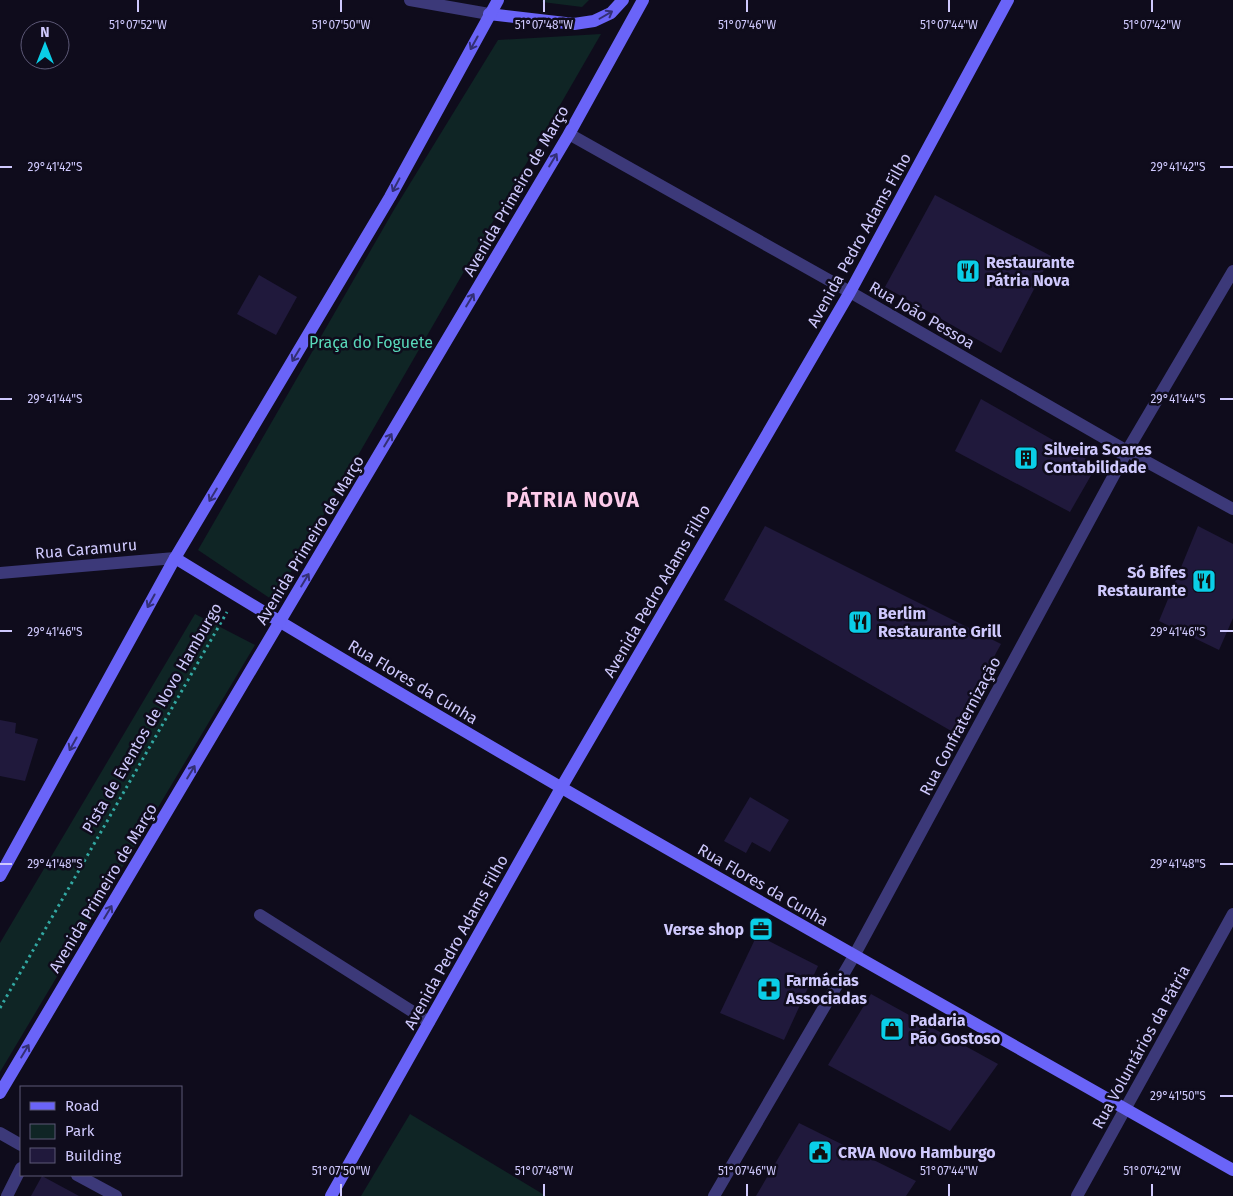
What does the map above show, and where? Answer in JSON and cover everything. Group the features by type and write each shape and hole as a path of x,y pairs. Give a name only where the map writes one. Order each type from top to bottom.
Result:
{"main road":[{"path":"0,876 175,558 390,198 498,0"},
{"path":"489,14 574,24 594,21 611,13 623,0"},
{"name":"Avenida Primeiro de Março","path":"0,1093 568,134 643,0"},
{"name":"Avenida Pedro Adams Filho","path":"331,1196 561,788 850,292 1008,0"},
{"name":"Rua Flores da Cunha","path":"175,558 561,788 1233,1170"}],"street":[{"path":"410,0 489,14"},
{"name":"Rua João Pessoa","path":"568,134 850,292 1127,451 1233,509"},
{"name":"Rua Confraternização","path":"714,1196 854,956 1127,451 1233,271"},
{"name":"Rua Caramuru","path":"0,573 175,558"},
{"name":"Rua Voluntários da Pátria","path":"1077,1196 1233,914"},
{"path":"260,915 429,1022"},
{"path":"0,1133 20,1144"},
{"path":"7,1196 20,1170"},
{"path":"79,1176 116,1196"}],"path":[{"name":"Pista de Eventos de Novo Hamburgo","path":"0,1008 236,596"}],"green space":[{"path":"543,0 589,0 582,7 542,2"},
{"name":"Praça do Foguete","path":"601,34 274,601 198,550 395,208 498,40"},
{"path":"195,614 255,645 0,1072 0,943"},
{"path":"410,1114 546,1196 361,1196"}],"building":[{"name":"Restaurante Pátria Nova","path":"935,195 1051,256 1001,353 885,287"},
{"path":"259,275 297,297 276,335 237,314"},
{"name":"Silveira Soares Contabilidade","path":"981,399 1097,465 1070,512 955,451"},
{"name":"Berlim Restaurante Grill","path":"765,526 1001,644 953,732 724,600"},
{"name":"Só Bifes Restaurante","path":"1198,526 1233,544 1233,618 1219,650 1159,621"},
{"path":"0,720 16,723 15,733 38,739 25,781 0,776"},
{"path":"750,797 789,820 770,852 752,842 746,853 724,841"},
{"name":"Farmácias Associadas","path":"757,935 818,966 784,1040 720,1013"},
{"name":"Padaria Pão Gostoso","path":"871,994 998,1064 950,1131 828,1065"},
{"name":"CRVA Novo Hamburgo","path":"799,1123 916,1181 906,1196 756,1196"},
{"path":"42,1176 79,1196 31,1196"}],"place":[{"name":"Restaurante Pátria Nova","path":"968,271"},
{"name":"Silveira Soares Contabilidade","path":"1026,458"},
{"name":"Só Bifes Restaurante","path":"1204,581"},
{"name":"Berlim Restaurante Grill","path":"860,622"},
{"name":"Verse shop","path":"761,929"},
{"name":"Farmácias Associadas","path":"769,989"},
{"name":"Padaria Pão Gostoso","path":"892,1029"},
{"name":"CRVA Novo Hamburgo","path":"820,1152"}],"district":[{"name":"PÁTRIA NOVA","path":"573,500"}]}
